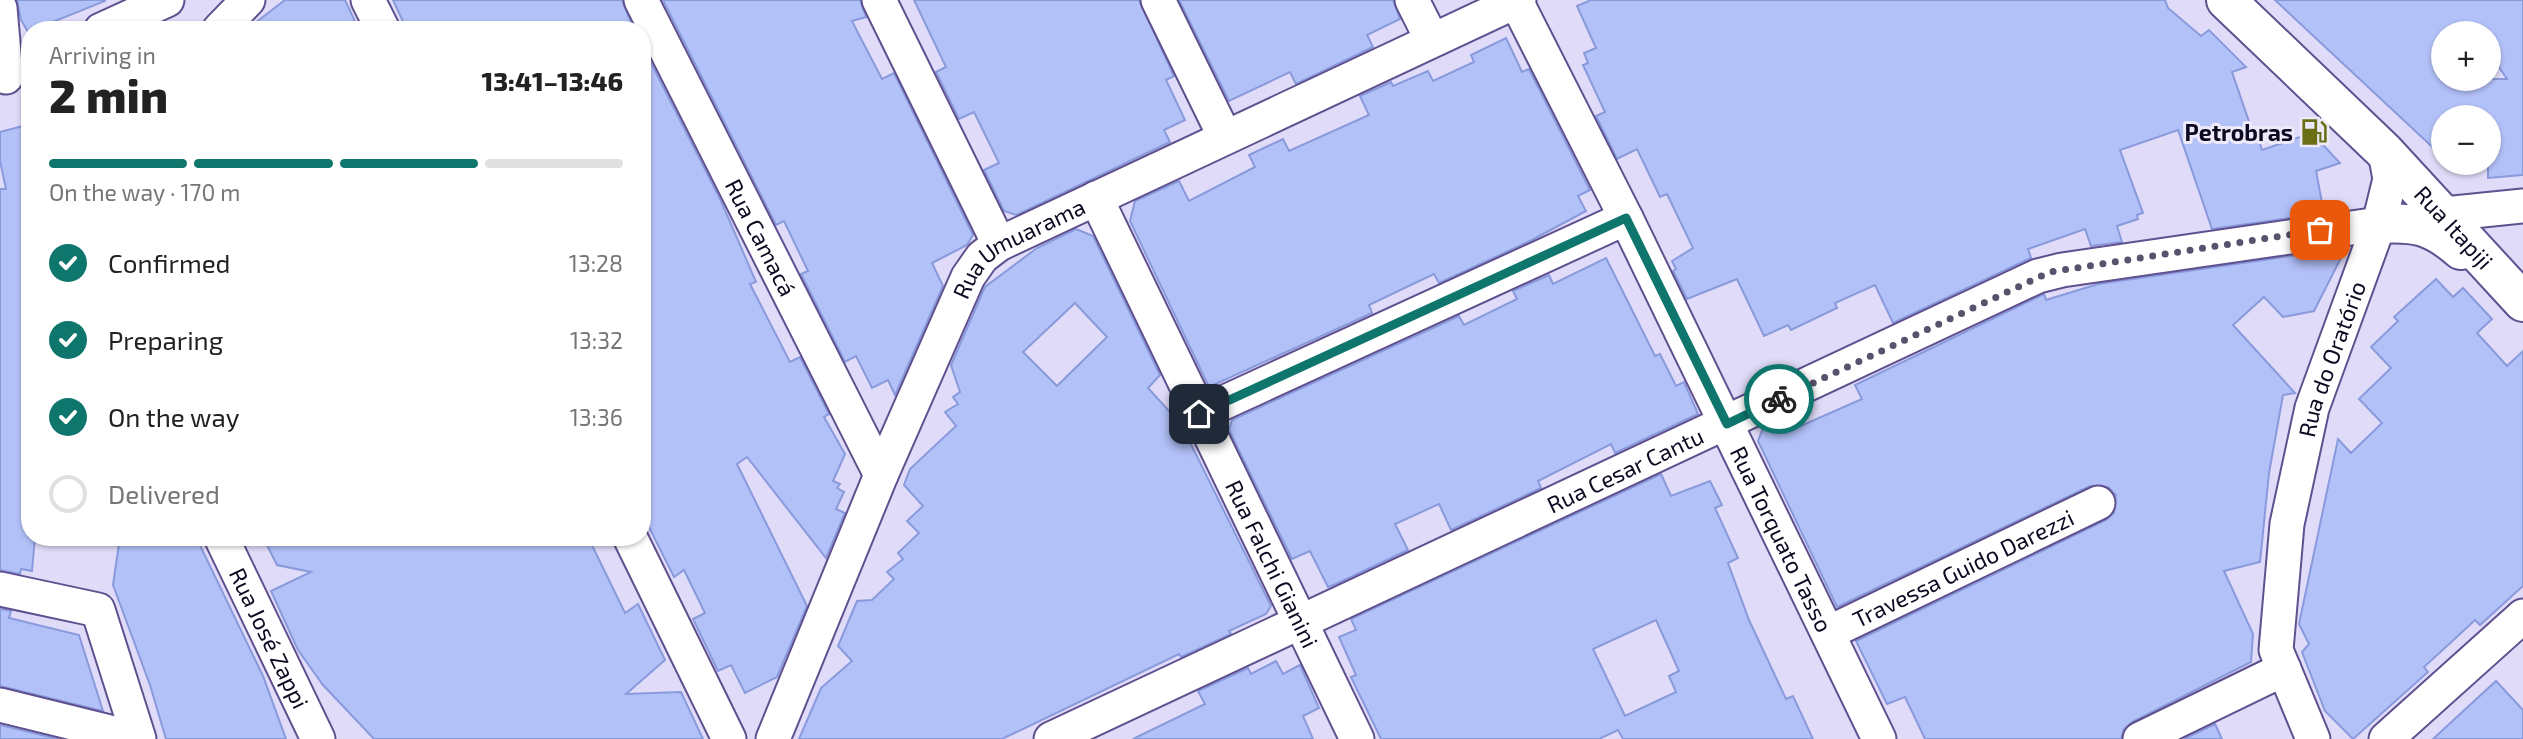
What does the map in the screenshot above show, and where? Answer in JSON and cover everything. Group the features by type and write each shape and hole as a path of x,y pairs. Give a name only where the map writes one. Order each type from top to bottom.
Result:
{"street":[{"path":"121,21 167,0"},
{"path":"228,21 248,0"},
{"path":"368,0 378,21"},
{"name":"Rua Camacá","path":"641,0 881,475"},
{"path":"879,0 999,244"},
{"path":"1158,0 1225,137"},
{"path":"1412,0 1432,40"},
{"path":"2226,0 2385,152"},
{"name":"Rua Umuarama","path":"774,739 881,475 968,277 982,257 999,244 1517,1"},
{"name":"Rua Torquato Tasso","path":"1517,1 1626,218 1879,739"},
{"path":"0,8 12,74"},
{"name":"Rua Itapiji","path":"2385,152 2523,303"},
{"name":"Rua do Oratório","path":"2313,739 2276,650 2287,524 2312,408 2379,224 2390,179 2385,152"},
{"name":"Rua Falchi Gianini","path":"1096,198 1299,624 1357,739"},
{"path":"2444,215 2523,206"},
{"path":"1199,414 1626,218"},
{"path":"2379,224 2411,223 2430,228 2452,242 2523,303"},
{"name":"Rua Cesar Cantu","path":"1051,739 2050,272 2379,224"},
{"name":"Travessa Guido Darezzi","path":"1828,632 2098,503"},
{"name":"Rua José Zappi","path":"225,546 318,739"},
{"path":"634,546 729,739"},
{"path":"0,589 98,610 138,739"},
{"path":"2386,739 2406,728 2523,615"},
{"path":"2140,739 2284,669"},
{"path":"0,705 138,739"}],"building":[{"path":"17,0 105,1 55,21 21,20"},
{"path":"285,0 345,0 355,21 258,21"},
{"path":"393,0 622,0 630,21 403,21"},
{"path":"663,0 860,0 866,17 852,21 882,79 894,73 973,235 967,245 932,263 943,286 895,395 888,380 872,388 856,356 845,362 801,274 808,271 784,221 776,225"},
{"path":"914,0 1139,0 1174,76 1166,80 1185,120 1164,130 1170,142 1016,215 1004,211 984,170 999,163 974,112 959,119 936,72 946,67"},
{"path":"1179,0 1393,0 1400,19 1367,35 1373,47 1296,84 1290,72 1229,101"},
{"path":"1591,0 2165,0 2168,8 2201,36 2209,30 2246,67 2232,72 2254,136 2257,135 2262,150 2312,133 2340,163 2316,171 2324,213 2212,229 2178,130 2120,150 2143,213 2137,215 2138,219 2117,226 2122,242 2091,246 2085,229 2028,249 2031,258 1893,323 1875,285 1835,303 1837,308 1791,330 1788,325 1764,336 1737,279 1687,299 1673,271 1676,269 1672,261 1693,248 1667,194 1660,197 1637,149 1617,159 1596,116 1605,112 1583,65 1588,63 1584,53 1596,48 1577,6"},
{"path":"2275,0 2523,0 2523,175 2488,178 2488,175 2501,175 2501,105 2431,105 2431,146"},
{"path":"1506,38 1522,72 1529,69 1590,190 1578,196 1586,211 1532,240 1439,283 1434,274 1369,305 1372,313 1209,387 1130,221 1135,201 1179,181 1189,201 1255,167 1249,155 1283,139 1289,151 1369,115 1360,96 1391,82 1393,86 1428,71 1433,81 1474,62 1471,55"},
{"path":"651,63 721,201 756,282 750,284 790,362 800,357 829,414 824,417 845,454 833,481 840,484 837,488 844,492 836,509 845,513 826,558 747,457 737,464 807,606 777,677 745,693 731,665 718,671 693,619 705,613 684,570 674,577 651,531"},
{"path":"21,126 21,546 34,546 32,571 21,569 20,574 0,570 0,189 6,189 0,161 0,132"},
{"path":"1076,229 1093,236 1160,375 1148,388 1181,424 1271,606 1266,614 1229,631 1231,634 1181,657 1179,654 1002,739 799,739 821,688 852,661 838,646 857,601 872,600 894,579 887,572 903,559 898,553 919,533 907,521 923,506 904,485 910,469 956,426 945,412 958,404 953,397 960,392 951,365 985,287 1037,248","holes":["1075,303 1107,337 1057,386 1023,352"]},
{"path":"2346,248 2314,311 2283,317 2264,297 2233,325 2295,393 2283,395 2269,473 2260,562 2224,571 2253,634 2251,662 2132,722 2124,729 2121,739 1925,739 1905,697 1887,704 1856,641 2106,520 2114,513 2116,495 2108,487 2090,486 1837,607 1758,441 1763,428 1779,421 1785,433 1862,399 1855,385 2044,294 2046,300 2098,284"},
{"path":"1606,258 1655,356 1660,354 1676,386 1684,382 1698,414 1615,453 1611,444 1538,481 1541,488 1451,530 1439,504 1395,524 1408,550 1328,587 1310,551 1292,559 1229,430 1232,420 1459,316 1464,325 1517,299 1513,291 1549,275 1553,284"},
{"path":"2436,279 2453,297 2463,288 2492,319 2477,333 2507,366 2523,351 2523,586 2480,625 2475,620 2424,667 2428,672 2353,739 2325,711 2302,652 2309,644 2299,624 2338,439 2351,453 2382,423 2359,399 2391,368 2371,347 2398,321 2394,317"},
{"path":"1661,474 1671,496 1710,481 1722,505 1715,508 1738,558 1728,563 1749,620 1786,699 1793,696 1813,739 1623,739 1618,730 1599,739 1381,739 1351,677 1356,675 1339,637 1356,630 1351,619","holes":["1656,620 1679,671 1669,676 1676,692 1625,716 1593,649"]},
{"path":"119,546 200,546 263,676 286,739 166,739 150,685 113,585"},
{"path":"268,546 592,546 625,613 638,604 665,660 626,694 681,692 703,739 374,739 323,685 298,650 271,591 311,572 277,565"},
{"path":"0,609 11,611 9,618 79,635 103,711 0,686"},
{"path":"1276,661 1283,674 1300,665 1319,708 1303,716 1313,739 1133,739 1205,704 1198,691 1248,668 1251,674"},
{"path":"2496,681 2523,710 2523,739 2433,739"},
{"path":"2215,724 2222,739 2184,739"},
{"path":"0,725 58,739 0,739"}],"way so far":[{"path":"1779,399 2050,272 2320,230"}],"place":[{"name":"Petrobras","path":"2314,132"}],"route":[{"path":"1199,414 1626,218 1727,424 1779,399"}]}
